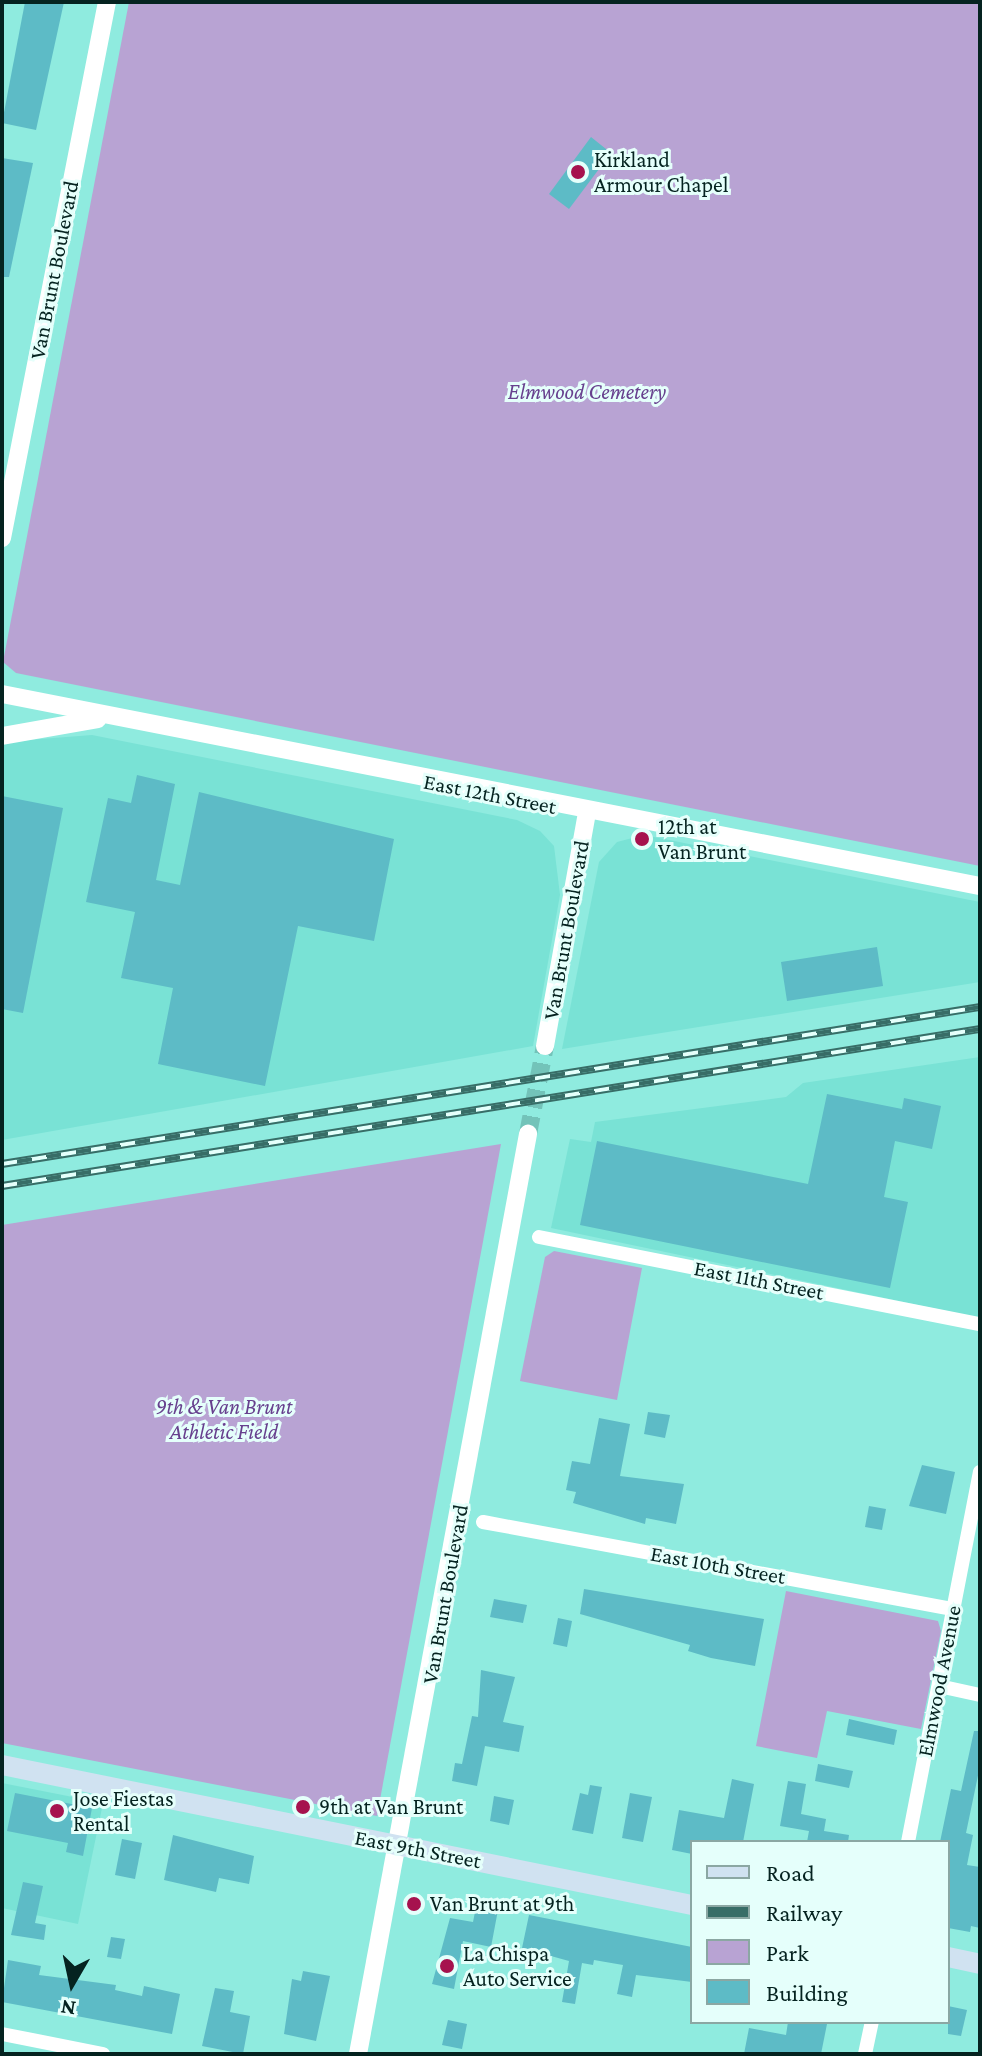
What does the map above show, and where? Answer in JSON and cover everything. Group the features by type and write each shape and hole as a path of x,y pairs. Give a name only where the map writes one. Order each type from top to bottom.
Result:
{"main road":[{"name":"East 9th Street","path":"2,1765 690,1905"},
{"path":"950,1957 980,1964"}],"street":[{"name":"Van Brunt Boulevard","path":"2,538 107,2"},
{"name":"East 12th Street","path":"2,694 587,813 980,886"},
{"path":"2,736 110,717"},
{"name":"Van Brunt Boulevard","path":"545,1046 587,813"},
{"name":"Van Brunt Boulevard","path":"358,2054 401,1845 528,1134"},
{"name":"East 11th Street","path":"539,1237 980,1324"},
{"name":"Elmwood Avenue","path":"908,1840 980,1472"},
{"name":"East 10th Street","path":"483,1522 953,1609"},
{"path":"939,1686 980,1695"},
{"path":"865,2054 872,2024"},
{"path":"2,2034 103,2054"}],"shaded area":[{"path":"92,735 517,820 540,831 554,846 560,895 533,1046 2,1140 2,742"},
{"path":"644,835 980,902 980,982 562,1049 599,862 617,842"},
{"path":"980,1057 980,1318 551,1228 570,1139 591,1142 595,1122 786,1097 803,1083"},
{"path":"2,1783 103,1803 78,1924 2,1908"}],"green space":[{"name":"Elmwood Cemetery","path":"129,2 980,2 980,866 16,673 3,662"},
{"name":"9th & Van Brunt Athletic Field","path":"501,1144 377,1816 2,1743 2,1225"},
{"path":"554,1251 642,1268 617,1400 520,1381 545,1257"},
{"path":"786,1591 938,1621 941,1631 921,1729 827,1711 817,1758 756,1746"}],"building":[{"path":"25,2 64,2 36,130 2,123"},
{"name":"Kirkland Armour Chapel","path":"591,137 611,153 569,209 549,194"},
{"path":"2,158 33,163 9,277 2,277"},
{"path":"137,775 175,784 156,880 180,885 199,792 394,839 374,941 298,926 265,1086 158,1064 173,988 121,978 135,912 86,902 108,798 131,803"},
{"path":"2,796 63,808 23,1013 2,1009"},
{"path":"877,947 883,986 787,1001 781,962"},
{"path":"827,1094 902,1109 904,1098 941,1106 932,1149 895,1141 884,1197 908,1202 890,1288 580,1225 597,1141 808,1184"},
{"path":"648,1412 670,1415 665,1438 644,1434"},
{"path":"599,1418 630,1424 620,1476 684,1484 676,1524 646,1518 645,1524 573,1503 576,1492 566,1490 572,1461 590,1464"},
{"path":"922,1465 955,1472 946,1514 909,1506"},
{"path":"869,1506 886,1509 882,1530 865,1527"},
{"path":"584,1589 764,1619 755,1666 711,1658 688,1651 690,1645 580,1614"},
{"path":"494,1599 527,1605 523,1623 490,1617"},
{"path":"558,1618 572,1621 567,1647 553,1644"},
{"path":"481,1670 515,1677 503,1722 524,1726 519,1752 485,1746 477,1786 452,1781 455,1763 462,1764 472,1716 478,1717"},
{"path":"849,1719 897,1730 894,1745 846,1735"},
{"path":"974,1731 980,1731 980,1766 966,1833 973,1835 967,1865 980,1867 980,1928 971,1926 970,1932 950,1928 950,1840 940,1840 951,1789 961,1791"},
{"path":"818,1764 853,1771 849,1788 815,1781"},
{"path":"732,1779 754,1784 743,1840 690,1840 690,1854 672,1850 679,1810 724,1818"},
{"path":"788,1781 806,1784 801,1814 826,1819 824,1831 849,1835 848,1840 807,1840 809,1831 780,1826"},
{"path":"590,1785 602,1787 593,1834 572,1830 580,1793 588,1795"},
{"path":"15,1793 92,1808 83,1856 66,1852 68,1843 7,1831"},
{"path":"630,1793 652,1797 643,1842 622,1838"},
{"path":"494,1796 514,1800 509,1825 490,1821"},
{"path":"173,1835 254,1856 249,1884 219,1878 216,1892 164,1880"},
{"path":"122,1839 142,1843 135,1879 115,1875"},
{"path":"23,1882 43,1886 35,1923 46,1925 44,1940 11,1935"},
{"path":"477,1902 498,1910 491,1947 463,1941 454,1989 432,1984 450,1918 473,1922"},
{"path":"529,1915 690,1947 690,1982 636,1975 632,1997 617,1994 623,1965 594,1960 593,1965 582,1963 575,2004 562,2002 569,1961 522,1948"},
{"path":"111,1937 125,1939 121,1959 107,1957"},
{"path":"8,1960 41,1966 39,1975 116,1985 115,1990 142,1996 144,1986 180,1994 172,2034 2,2002"},
{"path":"303,1971 330,1976 316,2041 284,2034 292,1979 301,1981"},
{"path":"215,1988 234,1991 230,2012 250,2016 243,2054 202,2046"},
{"path":"950,2006 967,2010 961,2036 948,2034"},
{"path":"448,2020 467,2024 462,2049 442,2045"},
{"path":"788,2024 827,2024 821,2054 744,2054 749,2028 786,2035"}],"tunnel":[{"path":"528,1134 545,1046"}],"railway":[{"path":"2,1164 980,1007"},
{"path":"2,1186 980,1029"}],"place":[{"name":"Kirkland Armour Chapel","path":"578,172"},
{"name":"12th at Van Brunt","path":"642,839"},
{"name":"9th at Van Brunt","path":"303,1807"},
{"name":"Jose Fiestas Rental","path":"57,1811"},
{"name":"Van Brunt at 9th","path":"414,1904"},
{"name":"La Chispa Auto Service","path":"447,1966"}]}
